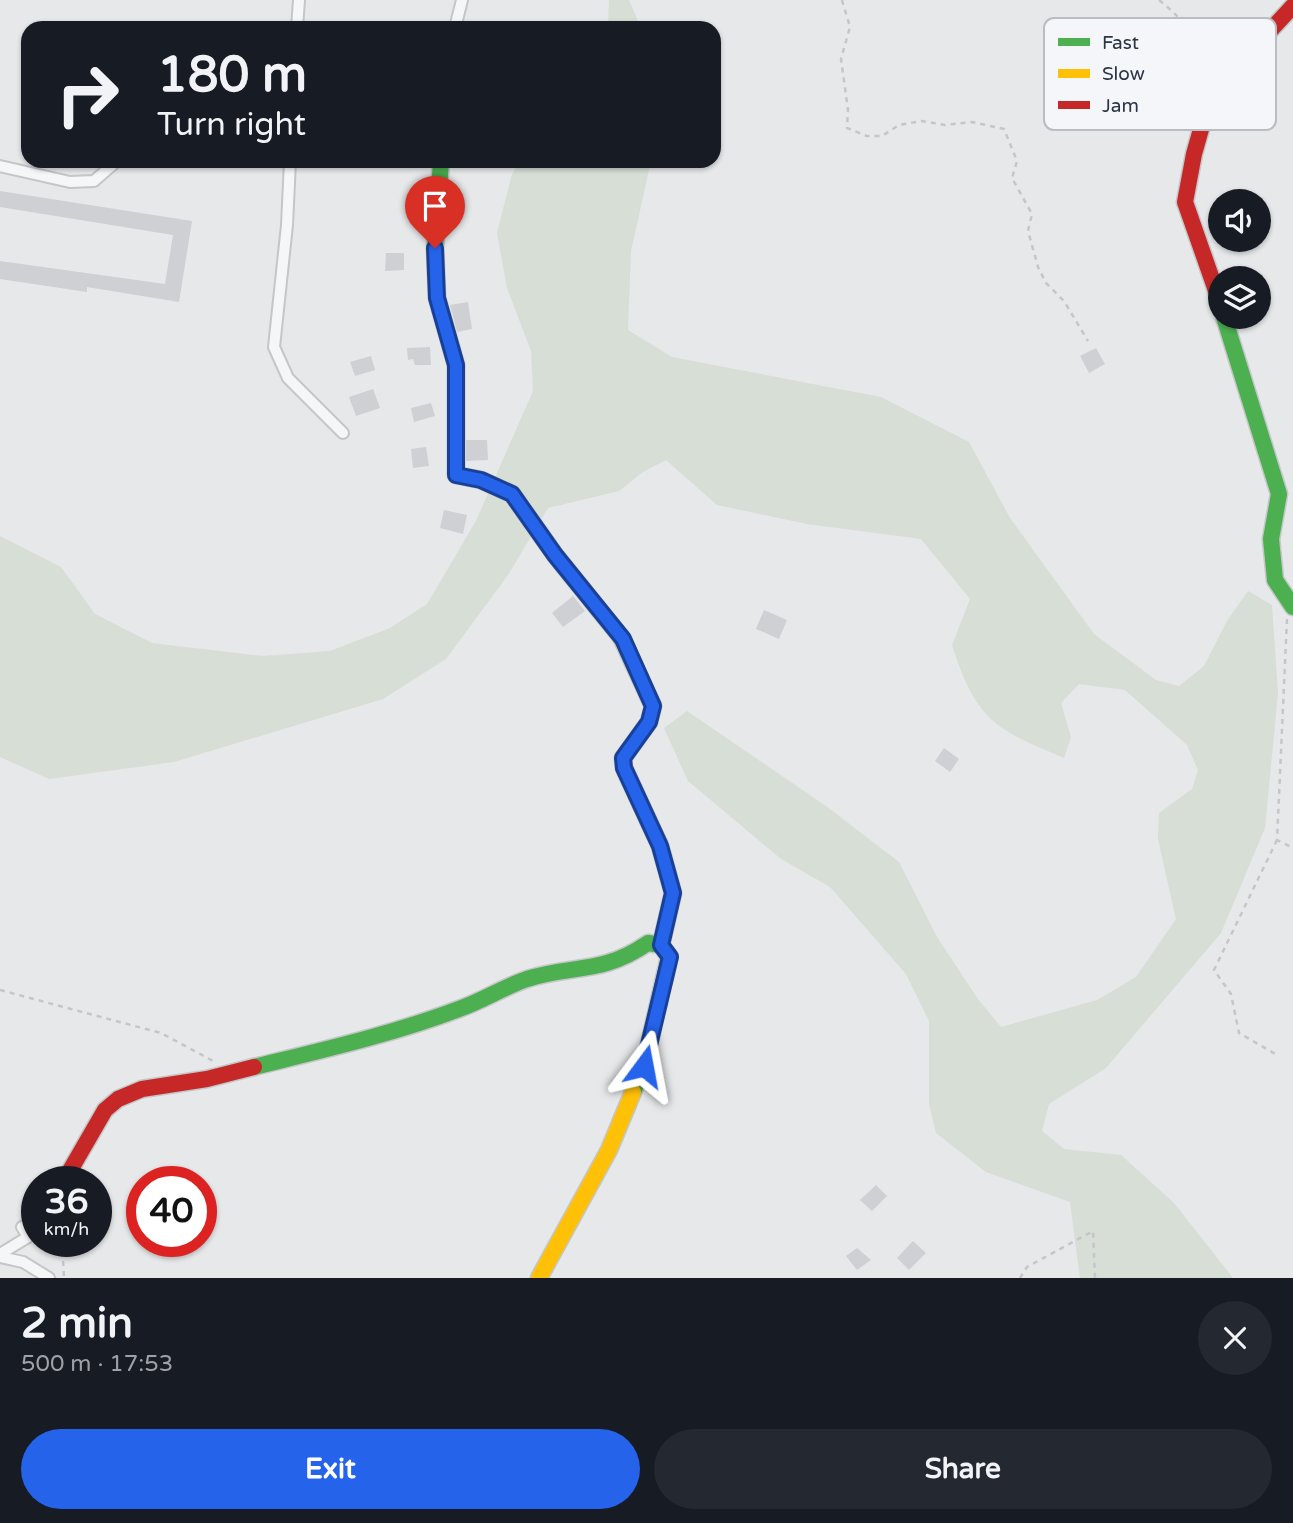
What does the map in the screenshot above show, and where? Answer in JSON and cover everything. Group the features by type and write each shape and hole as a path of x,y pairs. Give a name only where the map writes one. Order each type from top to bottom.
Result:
{"street":[{"path":"298,21 299,0"},
{"path":"457,21 462,0"},
{"path":"1276,24 1293,6"},
{"path":"1201,130 1185,202 1208,268"},
{"path":"0,166 70,182 94,181 109,168"},
{"path":"290,168 287,225 274,347 288,378 343,433"},
{"path":"441,168 435,248 437,298 456,365 456,475 481,480 512,494 555,555 623,639 653,706 649,722 623,758 624,768 660,846 673,893 661,945"},
{"path":"1228,329 1279,494 1271,539 1275,580 1290,604"},
{"path":"72,1166 97,1122 118,1099 142,1089 234,1073 352,1043 460,1009 527,979 598,968 629,956 648,943 661,945 670,957 644,1066 609,1150 539,1278"},
{"path":"0,1255 21,1242"},
{"path":"0,1255 23,1262 49,1278"}],"path":[{"path":"842,0 850,27 841,59 848,110 847,128 867,136 881,136 899,125 922,121 945,125 972,122 1004,130 1017,161 1012,177 1032,214 1028,231 1038,267 1046,284 1064,300 1088,341"},
{"path":"1159,0 1181,18"},
{"path":"1277,1055 1240,1033 1231,994 1214,970 1277,840 1290,604"},
{"path":"1277,840 1293,848"},
{"path":"0,990 160,1033 234,1073"},
{"path":"1020,1278 1027,1267 1093,1231 1096,1278"},
{"path":"63,1257 64,1278"}],"shaded area":[{"path":"609,0 629,0 638,21 608,21"},
{"path":"516,168 649,168 631,251 628,330 672,357 881,397 969,442 1010,518 1094,634 1156,680 1179,686 1204,666 1227,621 1248,591 1272,605 1278,693 1265,828 1221,933 1106,1068 1049,1104 1042,1131 1064,1149 1121,1155 1174,1203 1233,1278 1080,1278 1070,1202 986,1172 936,1133 929,1104 929,1021 906,974 830,887 781,859 688,781 664,728 687,711 826,806 899,862 937,937 978,999 1001,1027 1097,1000 1136,977 1176,919 1158,839 1159,813 1192,789 1198,770 1187,745 1125,690 1079,684 1061,703 1071,737 1064,758 1020,739 991,719 970,690 952,645 970,599 921,539 807,524 717,505 666,460 643,472 619,491 548,508 508,575 446,659 383,699 174,762 49,779 0,757 0,536 61,567 95,614 152,643 263,656 330,651 390,628 427,604 476,521 533,391 531,351 507,288 497,233"}],"building":[{"path":"0,191 192,221 179,302 87,287 87,292 0,279 0,261 165,284 173,235 0,207"},
{"path":"386,253 404,253 404,270 385,271"},
{"path":"468,302 472,329 457,332 450,305"},
{"path":"430,347 431,365 415,365 413,359 408,360 407,348"},
{"path":"1096,348 1105,364 1089,373 1080,356"},
{"path":"371,356 375,370 355,376 350,362"},
{"path":"373,389 380,408 356,416 349,397"},
{"path":"431,403 435,416 414,422 411,408"},
{"path":"466,440 487,440 488,460 466,461"},
{"path":"426,447 429,466 413,468 411,449"},
{"path":"444,510 467,515 463,534 440,528"},
{"path":"573,596 585,611 563,627 552,613"},
{"path":"764,610 787,620 779,639 756,629"},
{"path":"944,748 959,759 950,772 935,761"},
{"path":"876,1185 887,1196 872,1211 860,1200"},
{"path":"913,1241 926,1253 909,1270 897,1258"},
{"path":"857,1248 871,1260 857,1270 846,1256"}],"traffic: fast":[{"path":"441,168 435,248 437,298 456,365 456,475 481,480 512,494 555,555 621,637"},
{"path":"1228,329 1279,494 1271,539 1275,580 1293,607"},
{"path":"254,1067 409,1026 468,1006 527,979 616,960 648,943 661,945 669,957 644,1066 633,1092"}],"traffic: slow":[{"path":"621,637 653,706 649,722 623,758 624,768 660,846 673,893 661,945"},
{"path":"539,1278 609,1150 633,1092"}],"traffic: jam":[{"path":"1276,24 1293,6"},
{"path":"1201,130 1185,202 1208,268"},
{"path":"73,1166 105,1110 118,1099 142,1089 207,1079 254,1067"}],"route":[{"path":"435,248 437,298 456,365 456,475 481,480 512,494 555,555 623,639 653,706 649,722 623,758 624,768 660,846 673,893 661,945 670,957 644,1066"}]}
